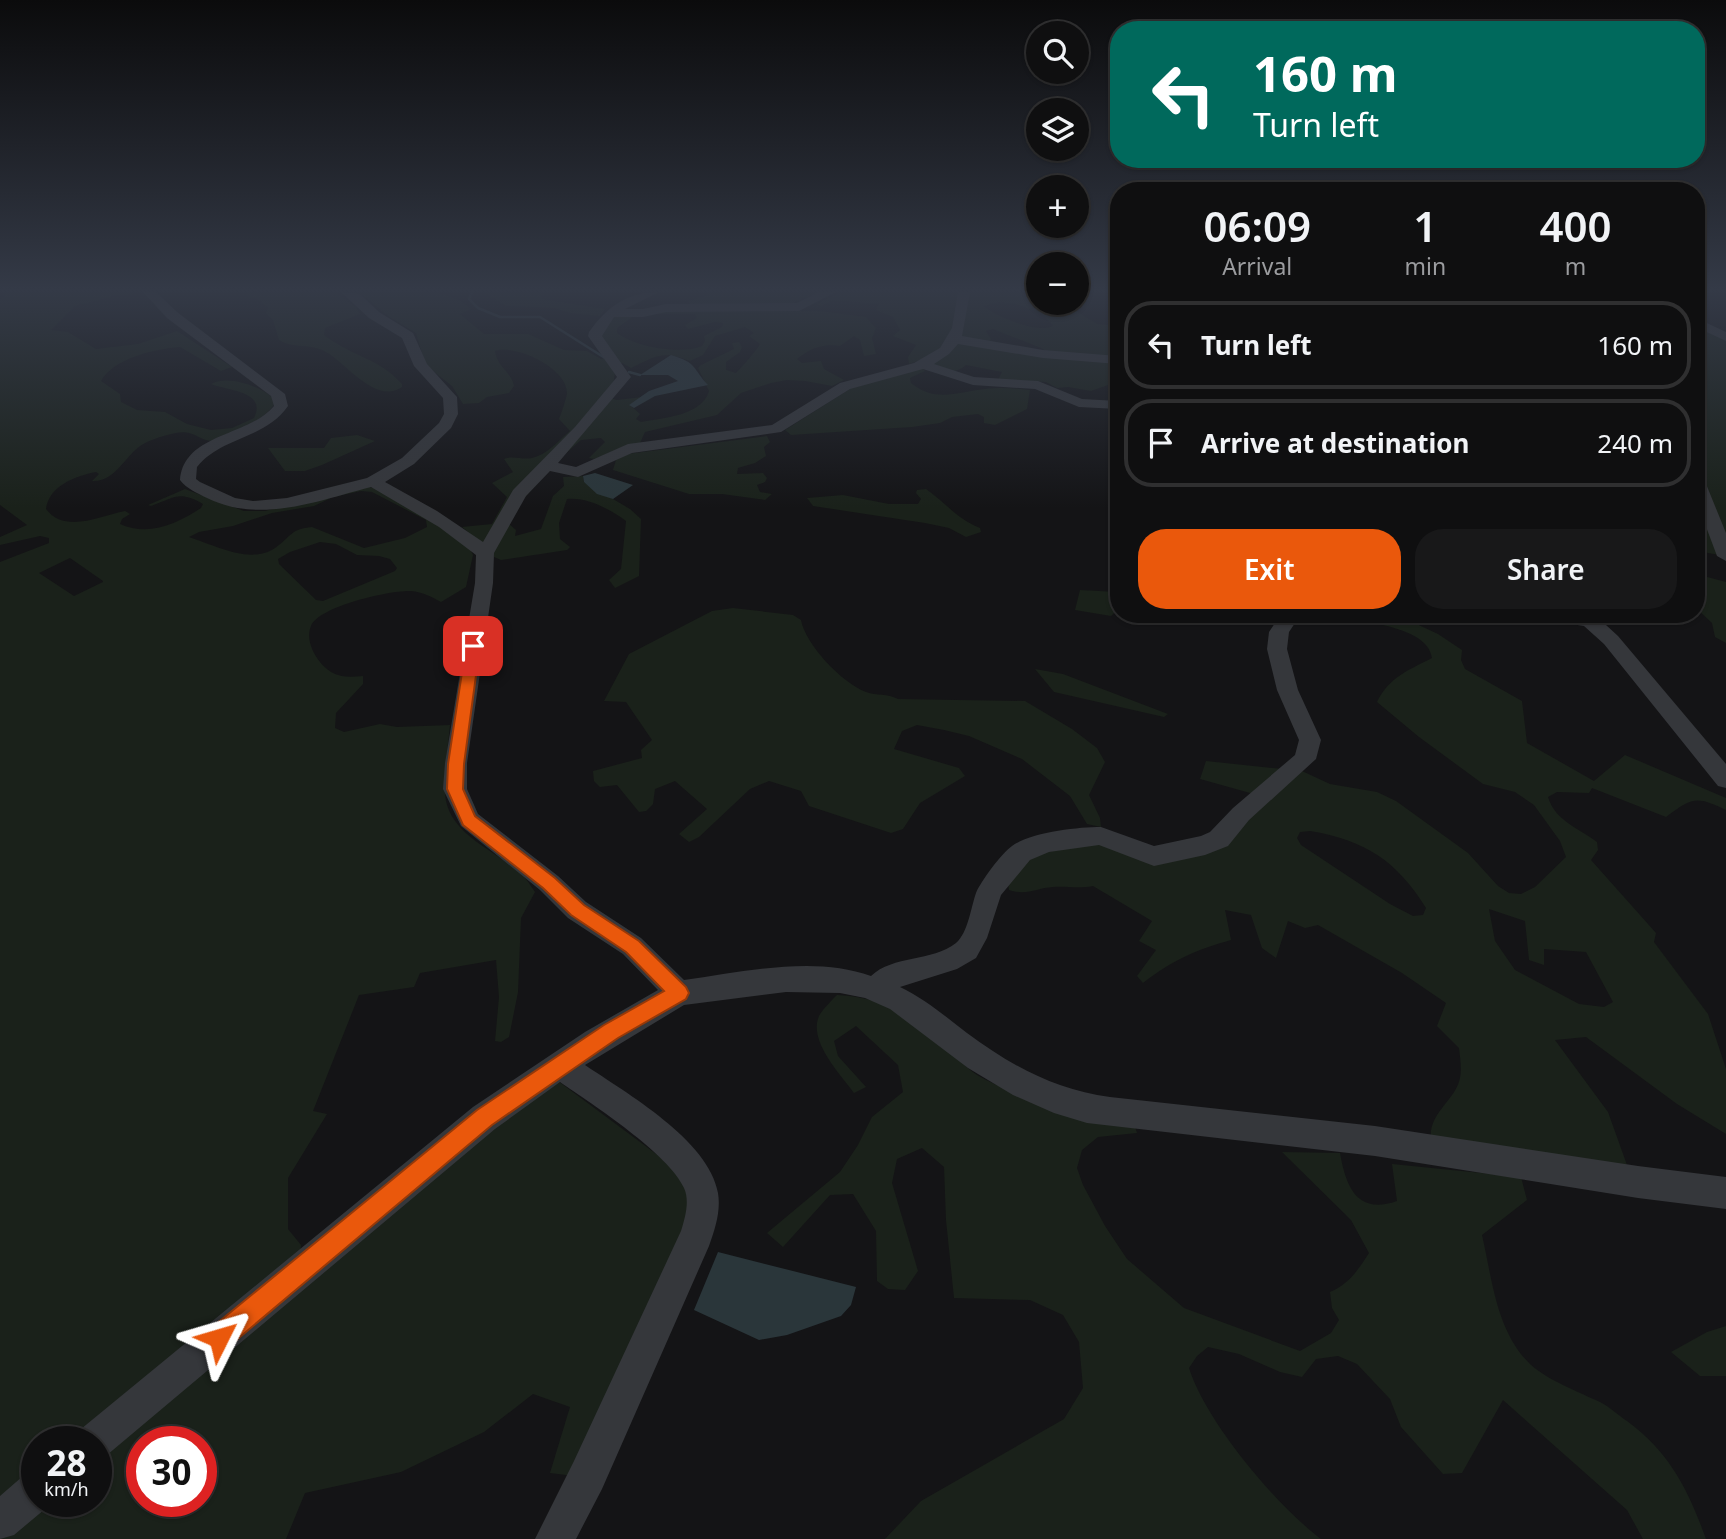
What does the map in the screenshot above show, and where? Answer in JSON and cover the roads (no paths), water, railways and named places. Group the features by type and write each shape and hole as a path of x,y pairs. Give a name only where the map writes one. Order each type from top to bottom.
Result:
{"street":[{"path":"237,364 278,394 281,400 277,413 269,420 208,449 192,462 187,473 188,480 231,503 267,506 373,482 408,461 446,425 451,414 452,403 446,390 420,364"},
{"path":"617,364 622,368 624,377 519,495 485,553 484,583 456,764 455,789 469,820 549,883 577,910 632,946 679,993"},
{"path":"546,465 578,472 628,449 768,432 790,424 845,386 917,364"},
{"path":"925,364 932,369 973,382 1038,385 1079,403 1110,405"},
{"path":"373,482 427,510 462,533 485,553"},
{"path":"1705,503 1726,556"},
{"path":"879,990 881,982 947,961 967,950 974,938 990,890 1020,853 1068,838 1101,836 1154,856 1205,845 1219,839 1241,814 1305,760 1310,748 1310,740 1285,680 1278,649 1277,638 1286,623"},
{"path":"1592,623 1611,640 1726,780"},
{"path":"112,1427 484,1118 559,1065 627,1021 679,993 744,983 837,981 879,990 923,1014 964,1048 1008,1077 1049,1096 1086,1107 1217,1125 1281,1129 1378,1141 1648,1186 1726,1193"},
{"path":"555,1539 588,1475 697,1234 704,1208 699,1183 688,1163 631,1116 559,1065"},
{"path":"0,1521 21,1503"}],"waterway":[{"path":"629,372 640,375"}]}
